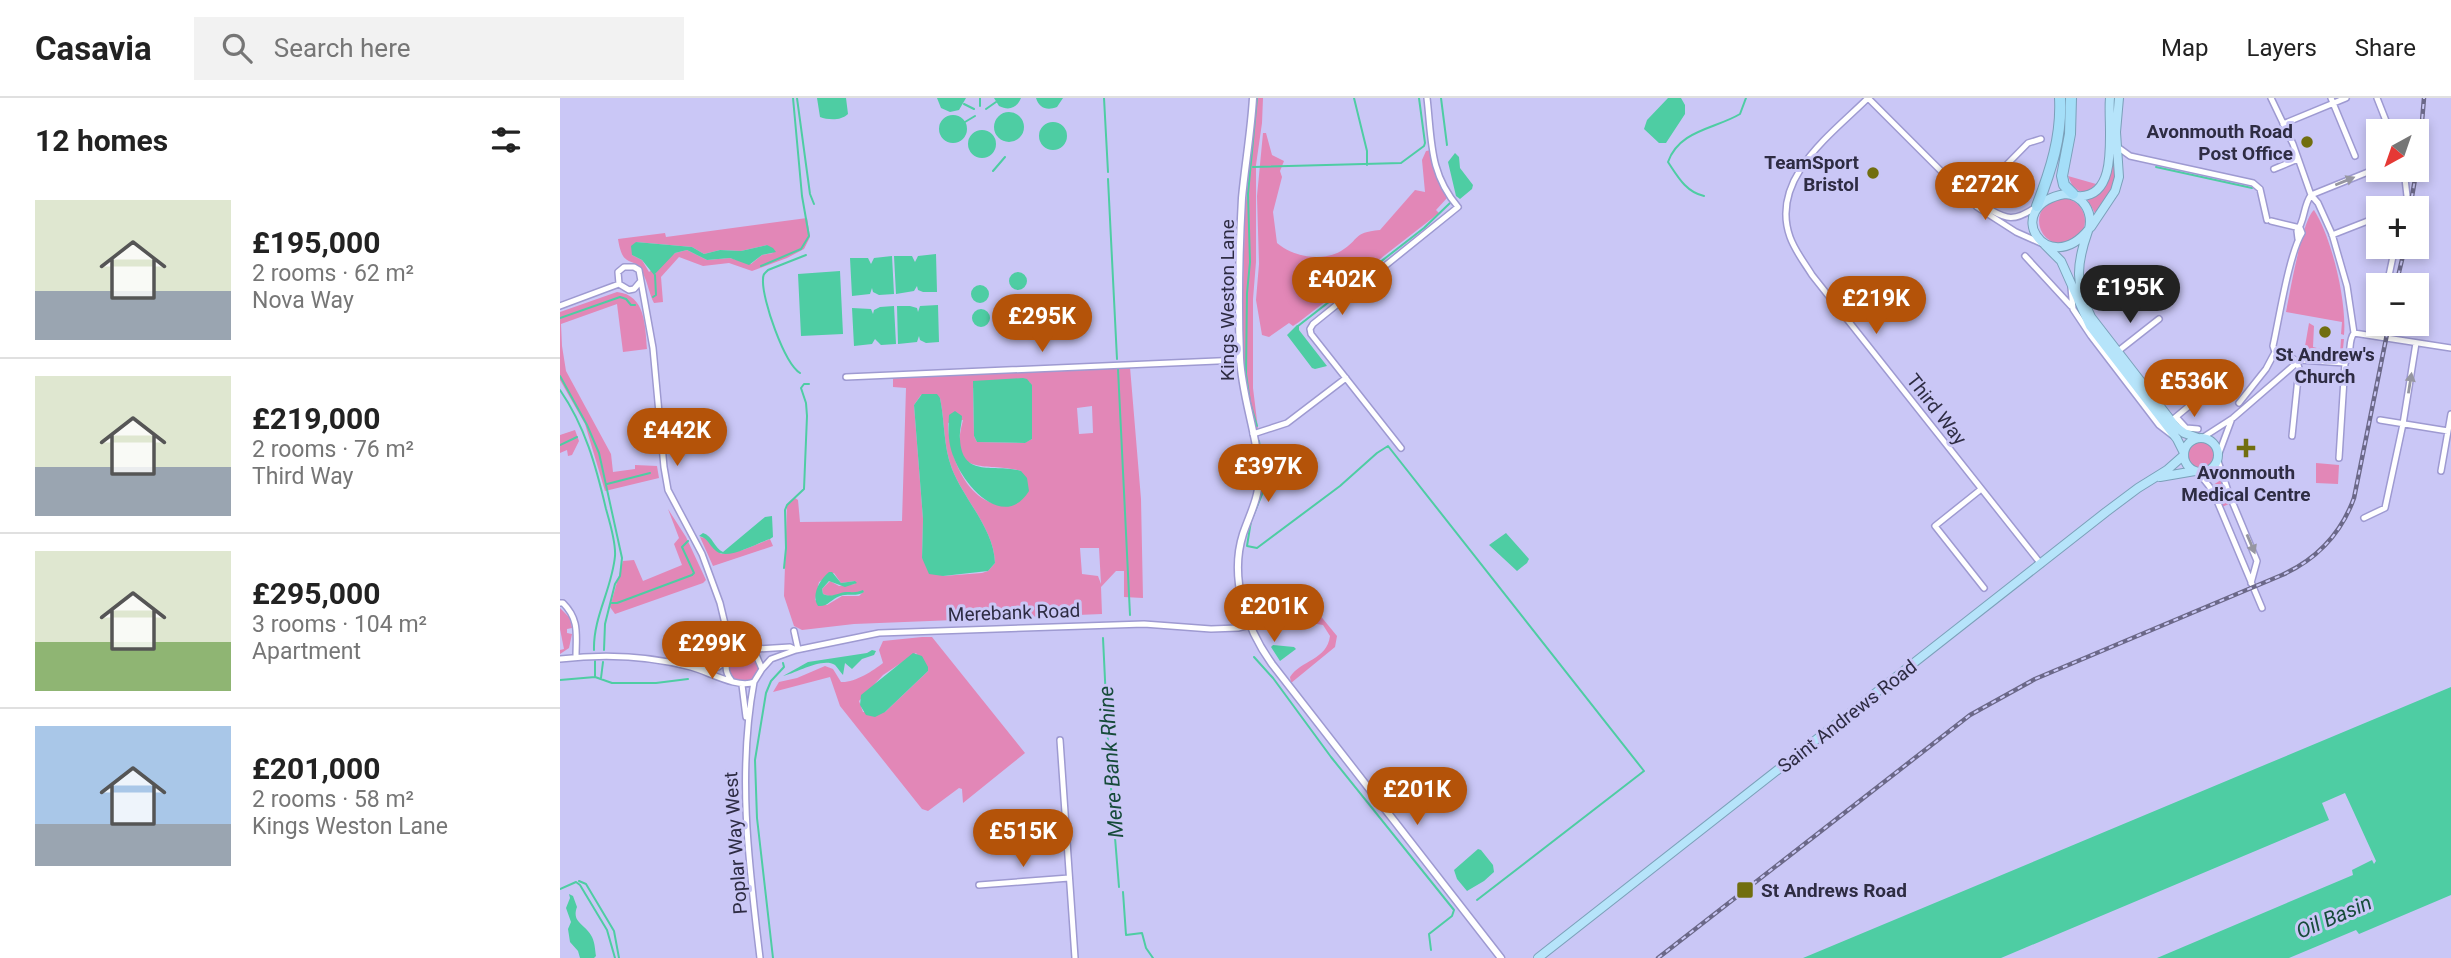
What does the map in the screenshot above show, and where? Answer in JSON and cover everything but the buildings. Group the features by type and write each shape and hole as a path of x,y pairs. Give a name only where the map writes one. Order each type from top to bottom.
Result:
{"highway":[{"path":"2060,98 2060,125 2055,155 2032,224 2035,234 2061,261 2090,326 2177,439 2188,466 2196,471 2210,469 2218,457 2213,443 2199,435 2181,432 2091,317 2080,288 2078,265 2091,219 2088,209 2064,185 2062,176 2070,134 2071,98"},
{"path":"2037,206 2054,196 2085,196 2093,193 2106,174 2111,154 2109,98"},
{"path":"2044,245 2068,246 2089,230 2115,191 2120,164 2117,147 2119,98"},
{"path":"2184,454 2188,443 2199,435"},
{"name":"Saint Andrews Road","path":"1538,958 2130,494 2158,477 2184,454"},
{"name":"Saint Andrews Road","path":"2158,477 2196,471"}],"street":[{"name":"Kings Weston Lane","path":"1253,98 1242,198 1240,360 1259,478 1257,493 1241,537 1238,566 1240,593 1248,622 1256,641 1272,664 1501,958"},
{"path":"1401,447 1311,334 1310,329 1458,207 1438,177 1433,158 1427,98"},
{"path":"1868,98 1971,201 1994,219 2044,245"},
{"name":"Third Way","path":"1868,98 1799,170 1788,201 1789,231 1795,248 1818,282 2041,564"},
{"path":"2271,98 2332,235 2347,286 2354,333 2350,338 2348,359 2345,363 2339,458"},
{"path":"2283,124 2332,101 2346,98"},
{"path":"2377,98 2385,119"},
{"path":"2332,101 2355,156"},
{"path":"1971,201 2028,143 2041,139"},
{"path":"2117,147 2130,156 2253,183 2260,189 2269,221 2300,228"},
{"path":"2120,164 2130,156"},
{"path":"2274,169 2298,159"},
{"path":"2239,403 2266,369 2275,352 2273,346 2298,239 2302,233 2300,228 2306,203 2312,195 2366,173"},
{"path":"1971,201 2010,219 2022,216 2037,206"},
{"path":"2332,235 2366,222"},
{"path":"2025,256 2073,309 2159,425 2177,439"},
{"path":"646,302 634,289 624,288 619,284 618,272 628,266 639,270 646,302 653,348 668,490 702,554 727,627 732,653"},
{"path":"634,289 640,282"},
{"path":"560,306 619,284"},
{"path":"2057,289 2066,289 2071,284"},
{"path":"2071,284 2073,309"},
{"path":"2117,352 2158,319"},
{"path":"2354,333 2366,335"},
{"path":"2377,336 2451,348"},
{"path":"2364,518 2384,510 2384,499 2403,424 2416,343"},
{"path":"2275,352 2290,356 2299,368 2292,436"},
{"path":"2199,435 2232,418 2297,362 2307,359 2345,363"},
{"path":"846,377 1240,360"},
{"path":"1253,435 1287,423 1346,378"},
{"path":"2173,419 2200,397"},
{"path":"2441,471 2451,414"},
{"path":"2232,418 2218,457 2234,506 2257,561 2252,583"},
{"path":"2380,421 2448,431"},
{"path":"2196,471 2210,487 2262,608"},
{"path":"1980,490 1935,526 1984,588"},
{"path":"2221,513 2234,506"},
{"path":"2245,569 2256,568"},
{"path":"560,603 573,613 576,625 576,657"},
{"name":"Merebank Road","path":"762,669 771,659 797,650 879,634 918,630 1144,624 1211,629 1234,627 1248,622"},
{"path":"727,627 739,650"},
{"path":"793,631 797,650"},
{"name":"Merebank Road","path":"749,650 790,647 797,650"},
{"path":"560,659 576,657 660,660 742,685 754,682 762,669 756,655 749,650 732,653 718,667 690,667"},
{"path":"726,661 726,671 731,680"},
{"name":"Poplar Way West","path":"754,682 747,726 745,782 746,828 760,958"},
{"name":"Poplar Way West","path":"742,685 747,726"},
{"path":"1060,740 1075,958"},
{"path":"979,885 1069,878"}],"shaded area":[{"path":"1254,98 1263,98 1256,165 1256,262 1253,299 1253,388 1258,429 1253,425 1242,362 1245,215"},
{"path":"2112,99 2116,100 2117,171 2113,186 2096,215 2087,199 2106,183"},
{"path":"1263,133 1266,133 1272,155 1284,161 1273,212 1277,243 1299,255 1317,257 1333,254 1347,247 1360,235 1380,230 1415,190 1425,192 1422,160 1426,151 1431,150 1434,169 1447,198 1436,210 1439,213 1299,322 1293,326 1289,323 1269,337 1262,335 1256,300 1259,264 1257,196"},
{"path":"2068,176 2096,184 2089,191 2079,191"},
{"path":"2062,198 2078,205 2085,221 2078,237 2062,244 2046,237 2039,221 2046,205"},
{"path":"2314,210 2327,237 2337,271 2343,305 2344,335 2341,334 2342,322 2286,312 2305,227"},
{"path":"807,218 810,237 804,249 752,271 729,263 703,266 679,257 661,277 663,302 654,303 642,272 639,267 625,259 618,239 665,233 666,237","holes":["636,242 692,247 704,254 720,250 741,251 767,245 773,253 762,255 751,264 730,258 707,260 687,250 675,253 649,272 642,260 632,255"]},
{"path":"617,292 627,294 639,305 647,349 623,352 617,304 561,324 566,371 611,454 613,472 635,469 635,465 657,466 659,478 605,491 585,424 560,380 560,312"},
{"path":"2309,323 2314,326 2313,347 2340,354 2341,339 2344,339 2342,358 2304,352"},
{"path":"1130,367 1141,499 1143,598 1124,597 1124,571 1116,571 1101,587 1102,614 854,624 802,630 794,626 784,596 787,505 795,498 798,500 800,522 902,521 906,388 893,387 893,377","holes":["1030,382 1032,439 1024,443 977,442 974,436 973,388","931,394 940,398 952,469 990,538 995,563 988,571 943,576 922,558 923,519 914,405 921,395","1092,406 1093,433 1079,434 1077,408","963,420 960,439 965,460 983,466 1021,471 1015,504 1000,505 975,492 958,467 949,437 948,423","1080,548 1099,548 1101,584 1098,576 1082,574","834,573 841,583 855,581 855,584 839,586 830,581 822,589 823,594 832,597 864,591 859,596 842,596 827,605 815,600 819,582"]},
{"path":"575,430 579,441 572,455 568,456 567,450 560,453 560,435"},
{"path":"2201,442 2210,446 2214,455 2210,464 2201,468 2192,464 2188,455 2192,446"},
{"path":"2316,463 2339,465 2338,484 2316,483"},
{"path":"2221,480 2231,503 2222,507 2213,485"},
{"path":"668,509 686,537 706,580 615,614 610,607 623,561 634,560 643,581 682,565 674,544 679,538"},
{"path":"700,537 705,538 721,554 743,550 770,539 773,546 713,566"},
{"path":"1291,594 1305,597 1337,636 1335,647 1291,683 1290,677 1324,650 1330,636 1323,625 1293,620 1278,614 1278,603"},
{"path":"560,608 570,618 572,628 567,629 567,633 572,634 569,648 560,654 560,650 564,649"},
{"path":"932,637 1025,753 963,803 962,789 959,788 928,811 922,809 840,706 830,677 773,692 779,682 797,678 825,666 833,669 841,682 863,676 883,663 879,650 883,641","holes":["916,653 928,671 885,712 863,712 859,701 883,675"]},
{"path":"744,652 750,653 758,661 758,673 750,681 744,682 738,681 730,673 729,667 730,661 738,653"}],"water":[{"path":"817,98 846,98 848,114 834,119 820,117"},
{"path":"937,98 966,98 959,110 950,112 941,108"},
{"path":"994,98 1021,98 1015,106 1003,108"},
{"path":"1036,98 1063,98 1057,107 1050,109 1041,106"},
{"path":"1668,98 1681,98 1685,105 1685,114 1666,143 1659,143 1644,129 1647,120"},
{"path":"1009,112 1019,117 1024,127 1019,137 1009,142 999,137 994,127 999,117"},
{"path":"953,115 963,119 967,129 963,139 953,143 943,139 939,129 943,119"},
{"path":"1053,122 1063,126 1067,136 1063,146 1053,150 1043,146 1039,136 1043,126"},
{"path":"982,130 992,134 996,144 992,154 982,158 972,154 968,144 972,134"},
{"path":"1455,153 1459,157 1460,168 1473,185 1460,199 1456,196 1448,162"},
{"path":"636,242 692,247 704,254 720,250 741,251 767,245 776,252 762,255 749,265 730,258 707,260 687,250 675,253 654,275 642,260 632,255 631,246"},
{"path":"936,254 937,292 923,292 918,290 917,286 914,291 896,294 894,256 912,256 915,262 918,256"},
{"path":"892,256 894,294 879,295 873,292 872,288 870,294 852,296 850,258 868,258 871,264 874,258"},
{"path":"840,271 843,334 801,336 798,274"},
{"path":"1018,272 1024,275 1027,281 1024,287 1018,290 1012,287 1009,281 1012,275"},
{"path":"980,285 986,288 989,294 986,300 980,303 974,300 971,294 974,288"},
{"path":"1019,294 1025,297 1028,303 1025,309 1019,312 1013,309 1010,303 1013,297"},
{"path":"938,305 939,342 926,343 920,340 919,336 917,342 898,344 897,306 917,308 918,312 920,306"},
{"path":"894,306 896,344 881,345 875,339 872,344 854,346 852,308 871,309 873,314 874,310 880,307"},
{"path":"981,309 987,312 990,318 987,324 981,327 975,324 972,318 975,312"},
{"path":"1297,325 1327,366 1312,368 1287,335"},
{"path":"1023,378 1032,385 1032,439 1025,443 977,442 974,436 973,381"},
{"path":"922,394 937,394 940,398 952,469 990,538 995,563 988,571 943,576 929,574 922,558 923,519 914,405"},
{"path":"955,411 962,416 960,439 962,452 967,460 981,467 1021,471 1027,478 1029,491 1019,502 1008,507 997,506 986,500 966,481 954,458 950,442 949,415"},
{"path":"772,516 773,537 734,553 721,554 699,536 703,533 706,535 723,552 765,517"},
{"path":"1506,533 1529,559 1517,571 1489,545"},
{"path":"829,572 841,583 857,583 845,587 829,581 822,589 823,594 864,592 840,596 818,606 815,598 817,588"},
{"path":"1296,600 1303,605 1306,615 1282,611 1282,606"},
{"path":"1273,645 1296,649 1280,661 1271,647"},
{"path":"876,651 874,655 862,659 852,669 845,663 843,675 835,665 823,663 783,676 808,662"},
{"path":"913,653 922,656 928,671 885,712 875,717 866,715 860,705 861,695"},
{"name":"Oil Basin","path":"2451,687 2451,895 2359,934 2356,930 2289,958 2157,958 2353,875 2352,870 2372,860 2374,864 2376,861 2345,793 2322,803 2329,820 2001,958 1803,958"},
{"path":"1478,849 1493,865 1494,872 1467,891 1457,879 1454,870"},
{"path":"569,894 573,896 577,907 576,917 593,939 596,956 594,958 580,958 570,942 568,929 571,922 566,908"}],"waterway":[{"path":"761,266 801,249 809,236 802,196 793,98"},
{"path":"797,98 810,194 814,204"},
{"path":"980,98 980,106"},
{"name":"Mere Bank Rhine","path":"1104,98 1108,172"},
{"path":"1257,98 1248,194 1250,262 1246,374 1257,426"},
{"path":"1354,98 1367,151 1367,165"},
{"path":"1253,167 1401,163 1425,143 1419,98"},
{"path":"1441,98 1447,145"},
{"path":"1704,196 1687,187 1668,162 1680,143 1740,114 1746,98"},
{"path":"986,109 996,102"},
{"path":"964,104 974,109"},
{"path":"965,122 975,116"},
{"path":"993,171 1005,157"},
{"path":"2156,167 2252,188"},
{"name":"Mere Bank Rhine","path":"1108,179 1117,359"},
{"path":"1298,326 1424,228 1450,203"},
{"path":"800,373 787,357 775,330 766,301 763,278 768,270 806,255"},
{"path":"653,297 656,295 655,275"},
{"path":"560,318 620,297 635,305"},
{"name":"Mere Bank Rhine","path":"1118,369 1130,615"},
{"path":"560,376 599,453 622,558 620,576 615,584 605,624 604,650"},
{"path":"784,568 785,510 804,489 807,416 801,388 804,384 809,384"},
{"path":"560,390 589,447 615,545 613,568 596,626 594,650"},
{"path":"560,445 577,437"},
{"path":"1259,441 1265,487 1251,521 1247,546 1257,548 1388,446 1644,771 1477,900"},
{"path":"607,484 650,473"},
{"path":"612,603 692,575 694,573 682,547 688,541"},
{"name":"Mere Bank Rhine","path":"1103,638 1119,887"},
{"path":"1254,657 1454,910 1452,916 1429,934 1431,950"},
{"path":"595,661 595,677"},
{"path":"601,678 603,662"},
{"path":"773,958 757,818 755,760 766,693 771,681 784,667 783,663"},
{"path":"560,680 595,677 612,683 656,683 688,679"},
{"path":"579,881 586,884 614,931 619,958"},
{"path":"560,889 576,882 580,885 607,930 615,958"},
{"path":"1123,892 1126,935 1142,933 1146,948 1153,958"}],"railway":[{"path":"2412,196 2424,98"},
{"path":"2399,273 2402,259"},
{"path":"1658,958 1970,715 2035,679 2295,569 2317,553 2335,534 2354,498 2387,336"}],"place":[{"name":"Avonmouth Road Post Office","path":"2307,142"},
{"name":"TeamSport Bristol","path":"1873,173"},
{"name":"St Andrew's Church","path":"2325,332"},
{"name":"Avonmouth Medical Centre","path":"2246,448"},
{"name":"St Andrews Road","path":"1745,890"}]}
